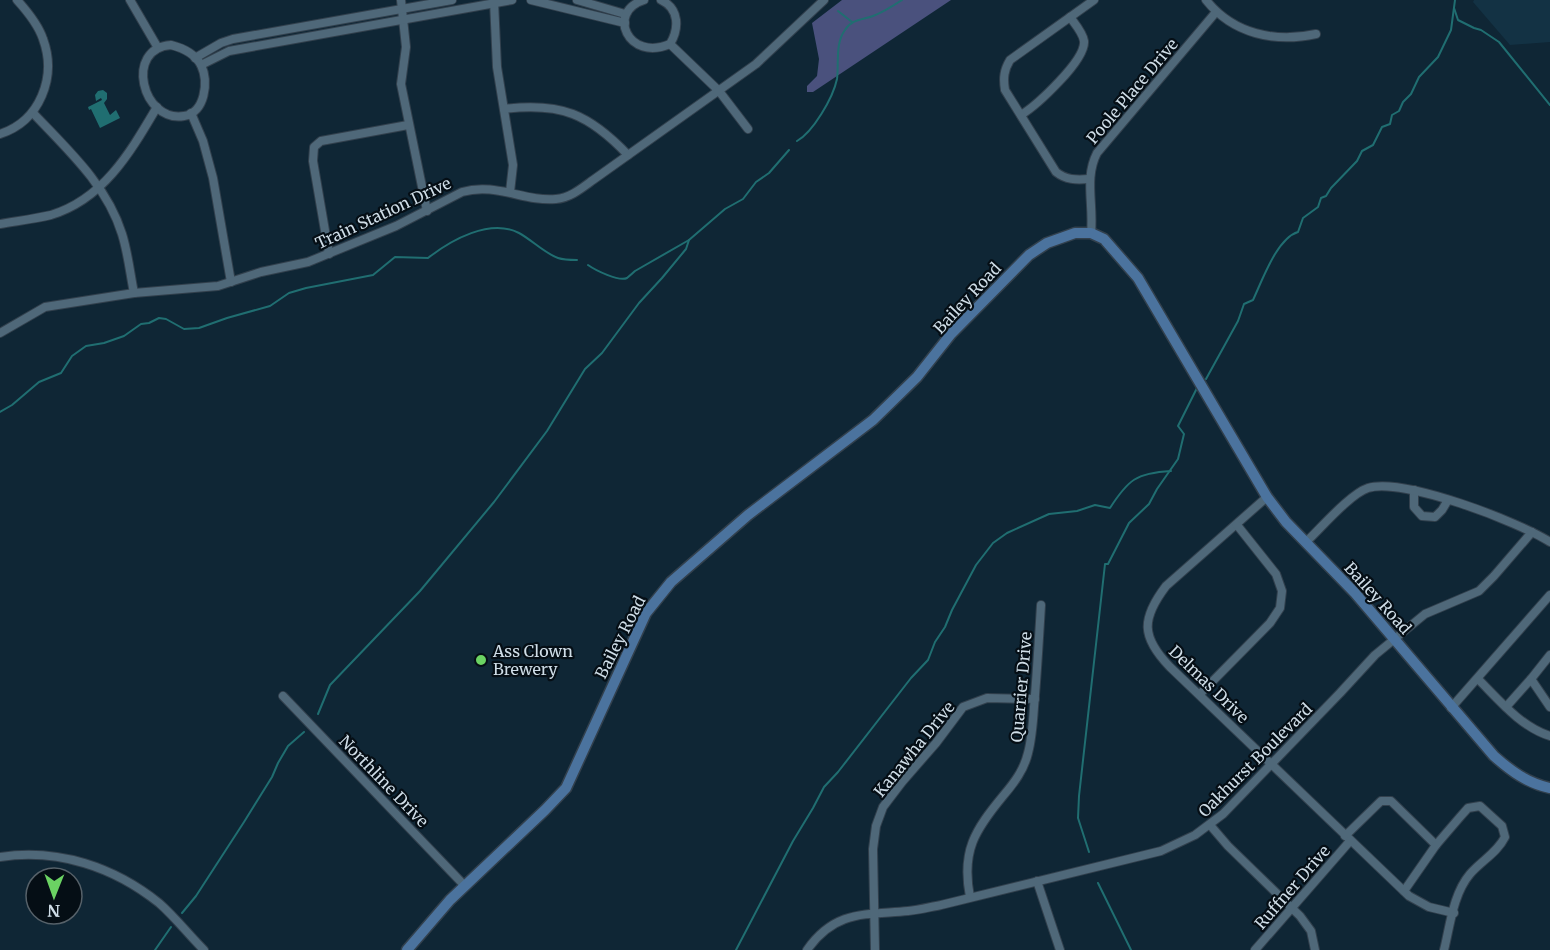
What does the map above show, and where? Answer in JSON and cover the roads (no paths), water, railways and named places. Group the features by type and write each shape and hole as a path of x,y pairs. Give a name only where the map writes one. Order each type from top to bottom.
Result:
{"street":[{"path":"0,134 19,125 33,113 48,81 43,38 36,24 17,0"},
{"path":"130,0 158,48"},
{"path":"401,0 406,47 401,84 427,211"},
{"path":"195,58 233,39 452,0"},
{"path":"201,65 230,51 512,0"},
{"path":"531,0 625,18"},
{"path":"577,0 625,18"},
{"path":"644,0 629,8 625,18 627,34 634,43 643,48 653,49 670,44 677,28 672,9 661,0"},
{"name":"Train Station Drive","path":"0,333 45,308 134,293 201,289 261,272 308,262 386,230 462,192 473,189 510,192 544,199 556,199 576,192 756,64 824,0"},
{"path":"1089,179 1067,178 1056,172 1005,90 1004,79 1005,69 1010,60 1094,0"},
{"path":"1206,0 1216,12 1230,22 1258,35 1297,38 1316,34"},
{"path":"494,2 496,67 513,165 510,192"},
{"name":"Poole Place Drive","path":"1091,233 1089,179 1097,153 1216,12"},
{"path":"1021,115 1041,101 1080,56 1084,42 1082,34 1070,17"},
{"path":"670,44 719,91 748,129"},
{"path":"171,45 179,47 195,58 201,65 205,85 201,103 187,116 170,115 157,107 147,94 143,79 144,65 151,53 158,48 171,45"},
{"path":"504,109 527,106 547,107 571,113 608,134 627,155"},
{"path":"0,224 53,214 69,207 99,187 122,165 157,107"},
{"path":"33,113 99,187 111,207 122,233 134,293"},
{"path":"191,113 203,141 213,178 231,282"},
{"path":"329,254 312,161 314,147 321,141 408,125"},
{"name":"Bailey Road","path":"407,950 464,885 566,788 646,613 671,582 770,496 861,431 917,376 951,334 1029,255 1058,238 1075,233 1091,233 1104,239 1149,294 1267,497 1286,522 1355,593 1451,708 1506,767 1533,783 1550,788"},
{"path":"1306,542 1360,492 1376,487 1414,489 1516,524 1550,542"},
{"path":"1414,489 1414,507 1422,516 1429,518 1439,515 1448,500"},
{"name":"Delmas Drive","path":"1267,497 1166,586 1154,602 1148,616 1148,632 1153,648 1347,839 1404,891 1420,903 1454,913"},
{"path":"1200,694 1270,624 1280,608 1281,591 1276,574 1237,525"},
{"name":"Oakhurst Boulevard","path":"807,950 830,926 851,916 910,910 970,897 1161,851 1184,842 1210,825 1394,638 1425,614 1479,591 1532,532"},
{"path":"1451,708 1550,595"},
{"name":"Quarrier Drive","path":"970,897 968,879 972,839 982,822 1024,767 1031,740 1041,605"},
{"path":"1506,707 1550,655"},
{"path":"1478,679 1536,732 1550,736"},
{"path":"1531,679 1550,707"},
{"name":"Northline Drive","path":"283,696 464,885"},
{"name":"Kanawha Drive","path":"875,950 873,849 876,826 883,807 963,707 987,698 1035,699"},
{"name":"Ruffner Drive","path":"1255,950 1381,801 1391,801 1436,845"},
{"path":"1404,891 1436,845 1468,808 1480,806 1502,826 1506,837 1498,850 1465,881 1444,950"},
{"path":"1210,825 1228,846 1292,908 1311,931 1316,950"},
{"path":"0,857 17,855 75,860 112,873 160,904 204,950"},
{"path":"1037,881 1060,950"}],"waterway":[{"path":"797,141 822,114 831,95 837,79 840,41 845,30 854,22 881,13 902,0"},
{"path":"1206,379 1238,321 1244,304 1253,300 1283,242 1298,232 1303,218 1318,207 1321,198 1326,196 1357,161 1362,151 1373,145 1382,127 1390,124 1392,115 1399,111 1419,77 1438,57 1451,30 1455,0"},
{"path":"1454,8 1458,20 1481,30 1499,42 1550,105"},
{"path":"838,11 852,22"},
{"path":"588,265 613,277 627,278 689,240 725,209 743,199 756,182 769,173 789,150"},
{"path":"0,412 39,382 61,373 72,356 86,346 124,336 141,324 159,318 166,319 184,329 199,328 270,306 289,293 373,275 395,257 428,258 448,244 471,233 496,228 508,229 519,233 553,256 577,260"},
{"path":"318,714 330,685 420,591 494,502 547,431 585,369 602,353 639,303 686,249 689,240"},
{"path":"1089,852 1078,818 1079,796 1105,564 1108,564 1129,523 1149,504 1178,459 1184,434 1178,426 1198,386"},
{"path":"736,950 824,787 928,660 935,642 976,565 993,543 1007,533 1049,514 1077,511 1095,505 1110,508 1122,491 1134,480 1149,474 1171,471"},
{"path":"182,913 196,896 244,822 288,746 304,732"},
{"path":"1098,883 1131,950"},
{"path":"155,950 171,927"}],"place":[{"name":"Ass Clown Brewery","path":"481,660"}]}
